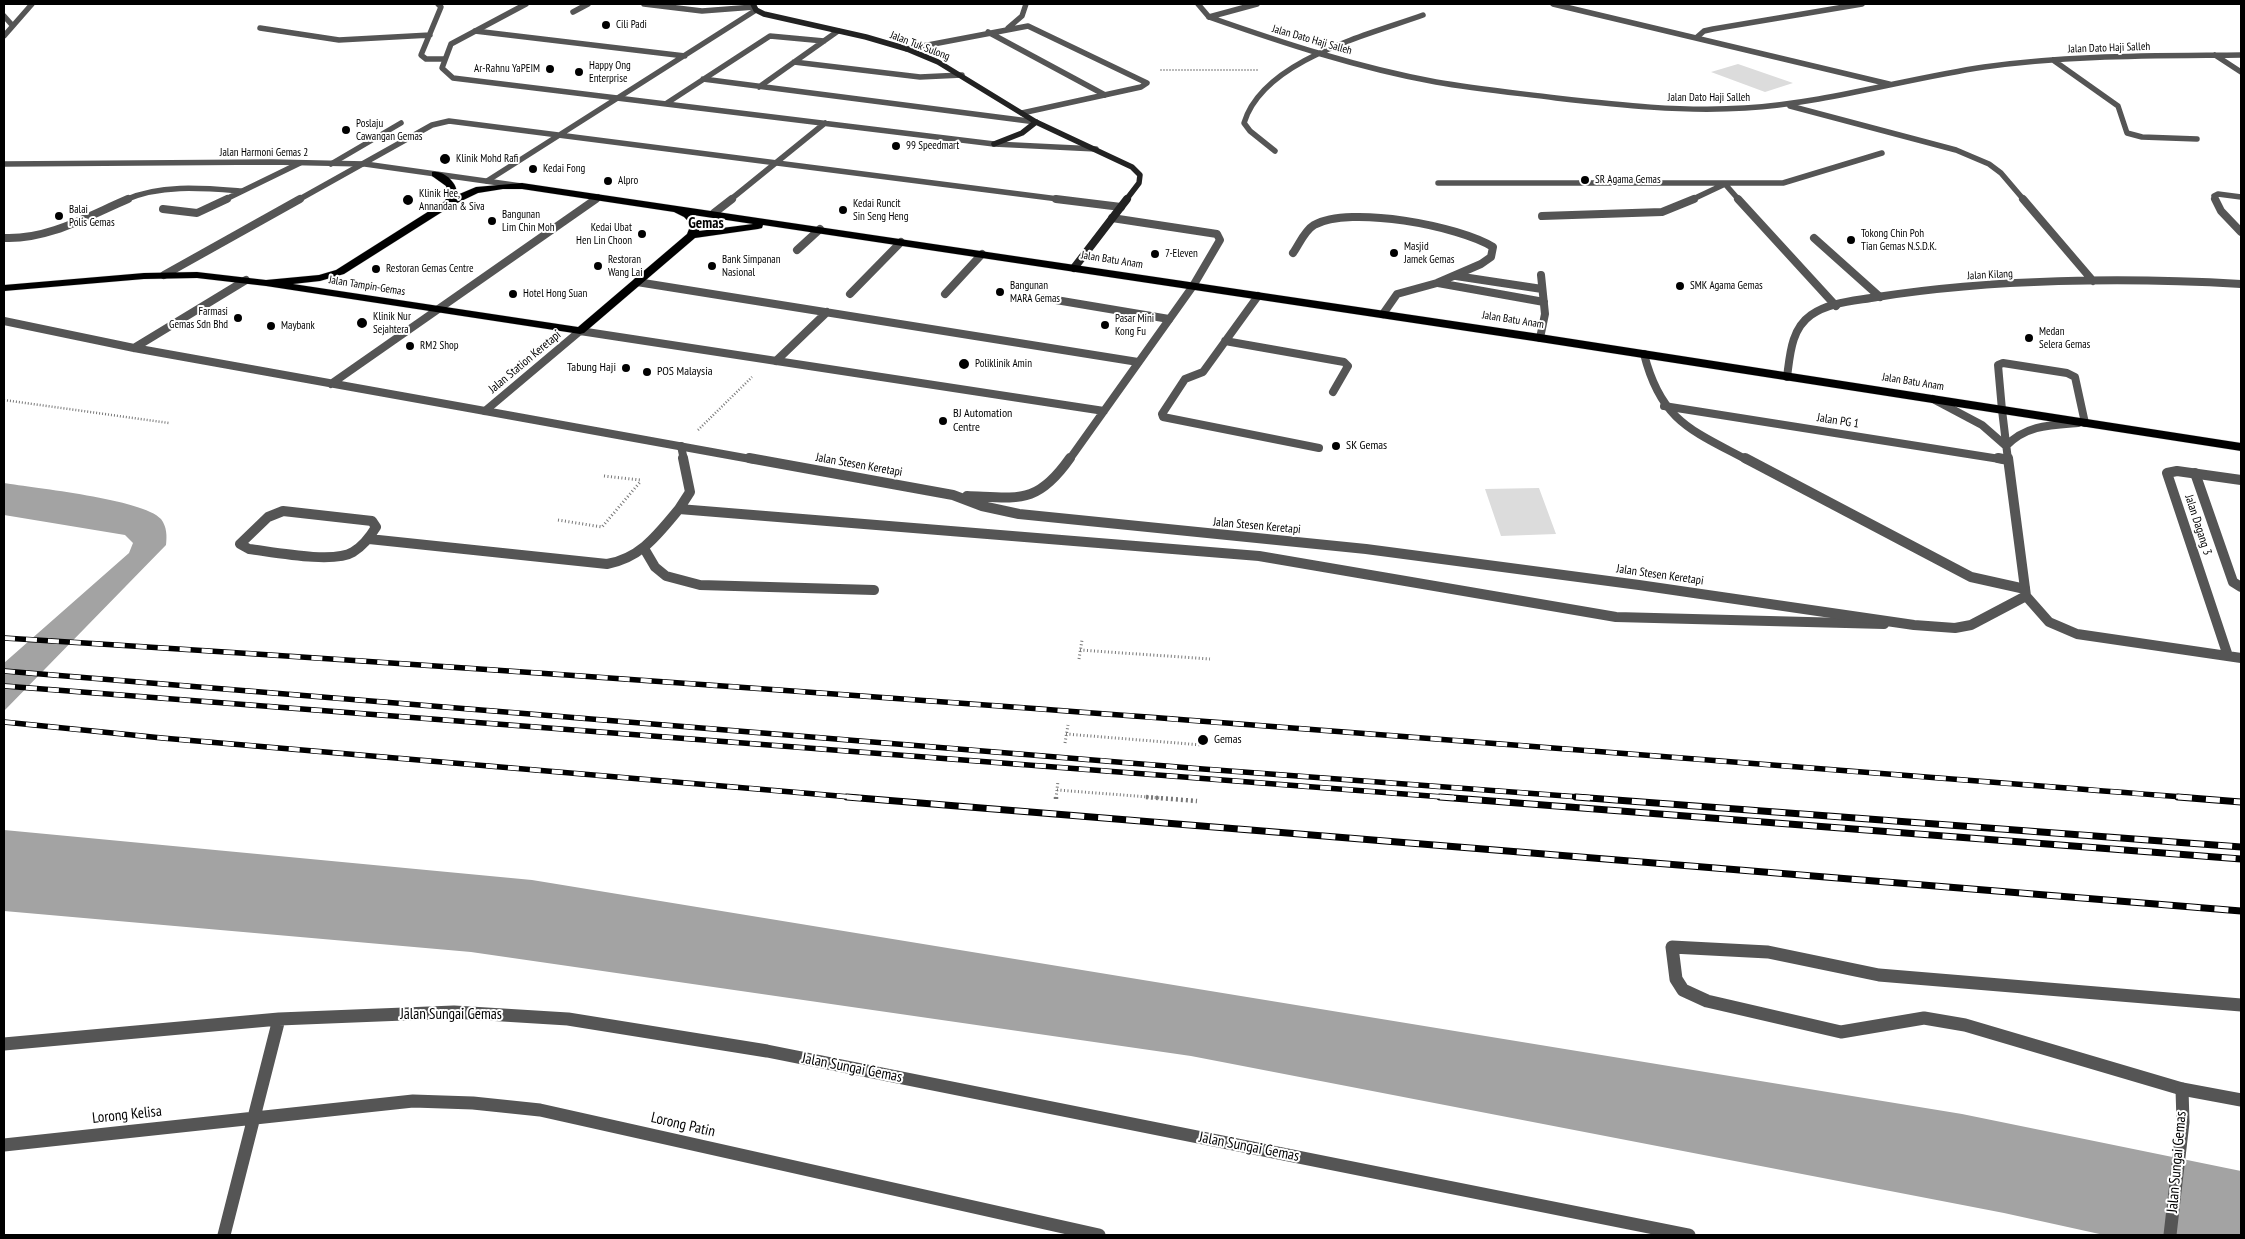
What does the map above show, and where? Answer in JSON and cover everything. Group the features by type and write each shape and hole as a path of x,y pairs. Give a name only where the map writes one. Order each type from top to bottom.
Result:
{"highway":[{"path":"435,174 448,181 453,189 454,195 449,203"},
{"name":"Jalan Tampin-Gemas","path":"266,283 301,281 340,272 449,203 476,190 503,186 522,186"},
{"path":"522,186 779,223"},
{"path":"580,331 692,235 696,224 688,215 675,208"},
{"path":"692,235 779,223"},
{"name":"Jalan Batu Anam","path":"779,223 1384,314 2241,447"},
{"path":"340,272 335,279 334,285 352,296"},
{"name":"Jalan Tampin-Gemas","path":"4,288 164,275 197,275 246,280 580,331"}],"street":[{"path":"4,36 32,4"},
{"path":"438,4 441,7 422,54 426,59 444,59"},
{"path":"526,4 451,44 442,68 453,78 994,144 1096,149"},
{"path":"572,12 588,4"},
{"path":"644,4 702,11 754,7"},
{"path":"702,4 702,11"},
{"path":"1007,28 1022,16 1026,4"},
{"path":"1198,4 1209,17 1257,4"},
{"path":"1553,4 1893,85"},
{"path":"1696,38 1704,31 1713,29 1862,4"},
{"path":"487,182 685,56 754,7"},
{"name":"Jalan Tuk Sulong","path":"754,7 783,20 838,31 907,49 962,75 1036,122 1126,163 1140,175 1140,183 1121,207"},
{"path":"1275,151 1246,127 1244,123 1247,113 1277,79 1300,61 1317,53 1423,15"},
{"path":"4,16 12,25"},
{"name":"Jalan Dato Haji Salleh","path":"1209,17 1270,39 1317,53 1433,81 1577,100 1683,108 1744,109 1785,105 1988,66 2053,60 2241,55"},
{"path":"907,49 1019,26 1034,28 1147,83 1141,87 1022,112"},
{"path":"260,28 339,40 430,35"},
{"path":"475,30 685,56"},
{"path":"759,86 838,31"},
{"path":"988,32 1105,95"},
{"path":"667,103 770,36 824,41"},
{"path":"2215,55 2241,72"},
{"path":"2053,60 2118,106 2127,133 2142,137 2197,139"},
{"path":"794,62 920,77 962,75"},
{"path":"703,79 1036,122 1030,130 1017,137 994,144"},
{"path":"1785,105 1956,150 1989,164 2001,173 2093,281"},
{"path":"164,275 439,122 449,121 1121,207"},
{"path":"331,164 401,123"},
{"path":"714,214 825,123"},
{"path":"1438,183 1725,184 1789,182 1882,153"},
{"path":"164,209 197,213 300,163"},
{"name":"Jalan Harmoni Gemas 2","path":"4,164 365,164 522,186"},
{"path":"1542,216 1662,212 1725,184"},
{"path":"1725,184 1836,306"},
{"path":"4,238 25,239 44,235 136,195 195,187 241,191"},
{"path":"2241,197 2218,194 2214,196 2221,210 2241,232"},
{"path":"331,384 598,197"},
{"path":"1074,268 1121,207"},
{"path":"953,495 1019,498 1041,492 1062,470 1193,286 1220,240 1217,234 1112,218"},
{"path":"1293,252 1312,226 1329,220 1384,218 1428,223 1481,240 1493,247 1489,259 1455,276 1397,294 1384,314"},
{"path":"797,250 820,229"},
{"path":"1814,238 1880,297"},
{"path":"850,294 901,242"},
{"path":"945,294 982,254"},
{"path":"1540,338 1546,314 1541,275"},
{"path":"1455,276 1542,290"},
{"path":"134,348 246,280"},
{"name":"Jalan Kilang","path":"1787,377 1792,342 1798,330 1812,315 1836,306 1880,297 1960,287 2093,281 2241,284"},
{"path":"637,282 1138,362"},
{"path":"1437,283 1544,302"},
{"path":"1258,296 1203,372 1185,379 1162,414 1163,417 1319,448"},
{"path":"1044,298 1169,319"},
{"path":"773,360 827,312"},
{"name":"Jalan Stesen Keretapi","path":"4,322 331,384 953,495 982,506 1050,519 1366,549 1639,584 1914,625 1955,628 1971,624 2025,592"},
{"path":"580,331 1104,411"},
{"name":"Jalan Station Keretapi","path":"485,411 580,331"},
{"path":"1225,341 1344,362 1348,366 1333,392"},
{"path":"1644,354 1651,382 1664,406 1687,428 1971,577 2025,592"},
{"path":"2006,446 2016,435 2036,427 2085,423 2075,377 2068,373 2003,364 1998,365 2006,446 2025,592 2049,622 2076,634 2241,658"},
{"path":"1933,399 1980,424 1999,437 2006,446"},
{"name":"Jalan PG 1","path":"1664,406 2008,460"},
{"path":"369,539 376,527 372,520 283,511 268,517 240,544 248,550 334,558 352,553 369,539 607,564 621,563 645,550 690,492 681,446"},
{"name":"Jalan Dagang 3","path":"2228,656 2167,473 2177,471 2241,480"},
{"path":"2195,473 2233,582 2241,587"},
{"path":"679,508 746,516 1259,556 1616,617 1914,625"},
{"path":"645,550 652,567 661,574 700,585 874,590"},
{"path":"2241,1005 1879,975 1768,952 1672,946 1676,979 1683,990 1707,1001 1841,1032 1924,1018 1965,1025 2182,1089 2241,1100"},
{"name":"Jalan Sungai Gemas","path":"4,1044 279,1019 454,1012 568,1019 777,1053 1688,1235"},
{"path":"224,1235 279,1019"},
{"name":"Jalan Sungai Gemas","path":"2170,1235 2183,1122 2182,1089"},
{"name":"Lorong Patin","path":"254,1118 413,1101 540,1110 1099,1235"},
{"name":"Lorong Kelisa","path":"4,1145 254,1118"}],"path":[{"path":"1152,71 1236,69 1264,71"},
{"path":"681,446 773,360"},
{"path":"4,400 169,423"},
{"path":"558,520 602,527 641,480 604,476"},
{"path":"1079,659 1082,640"},
{"path":"1080,650 1210,659"},
{"path":"1065,743 1068,725"},
{"path":"1066,734 1202,744"},
{"path":"1056,799 1058,781"},
{"path":"1057,790 1197,801"}],"shaded area":[{"path":"1738,64 1793,83 1765,92 1711,72"},
{"path":"4,483 87,495 150,512 163,522 166,545 4,711 4,663 129,553 133,543 125,535 4,515"},
{"path":"1539,488 1556,534 1501,536 1485,489"},
{"path":"4,830 532,880 1962,1114 2241,1171 2241,1235 2104,1235 2004,1213 1191,1056 471,952 4,911"}],"railway":[{"path":"4,638 826,693 2194,798"},
{"path":"4,671 1203,769 1593,798"},
{"path":"4,686 1456,798"},
{"path":"4,722 162,738 862,798"},
{"path":"847,797 2241,911"},
{"path":"1440,797 2241,859"},
{"path":"1576,797 2241,847"},
{"path":"2178,797 2241,802"}],"place":[{"name":"Cili Padi","path":"606,25"},
{"name":"Ar-Rahnu YaPEIM","path":"550,69"},
{"name":"Happy Ong Enterprise","path":"579,72"},
{"name":"Poslaju Cawangan Gemas","path":"346,130"},
{"name":"99 Speedmart","path":"896,146"},
{"name":"Klinik Mohd Rafi","path":"445,159"},
{"name":"Kedai Fong","path":"533,169"},
{"name":"SR Agama Gemas","path":"1585,180"},
{"name":"Alpro","path":"608,181"},
{"name":"Klinik Hee, Annandan & Siva","path":"408,200"},
{"name":"Kedai Runcit Sin Seng Heng","path":"843,210"},
{"name":"Balai Polis Gemas","path":"59,216"},
{"name":"Bangunan Lim Chin Moh","path":"492,221"},
{"name":"Kedai Ubat Hen Lin Choon","path":"642,234"},
{"name":"Tokong Chin Poh Tian Gemas N.S.D.K.","path":"1851,240"},
{"name":"Masjid Jamek Gemas","path":"1394,253"},
{"name":"7-Eleven","path":"1155,254"},
{"name":"Restoran Wang Lai","path":"598,266"},
{"name":"Bank Simpanan Nasional","path":"712,266"},
{"name":"Restoran Gemas Centre","path":"376,269"},
{"name":"SMK Agama Gemas","path":"1680,286"},
{"name":"Bangunan MARA Gemas","path":"1000,292"},
{"name":"Hotel Hong Suan","path":"513,294"},
{"name":"Farmasi Gemas Sdn Bhd","path":"238,318"},
{"name":"Klinik Nur Sejahtera","path":"362,323"},
{"name":"Pasar Mini Kong Fu","path":"1105,325"},
{"name":"Maybank","path":"271,326"},
{"name":"Medan Selera Gemas","path":"2029,338"},
{"name":"RM2 Shop","path":"410,346"},
{"name":"Poliklinik Amin","path":"964,364"},
{"name":"Tabung Haji","path":"626,368"},
{"name":"POS Malaysia","path":"647,372"},
{"name":"BJ Automation Centre","path":"943,421"},
{"name":"SK Gemas","path":"1336,446"},
{"name":"Gemas","path":"1203,740"}],"district":[{"name":"Gemas","path":"706,224"}]}
